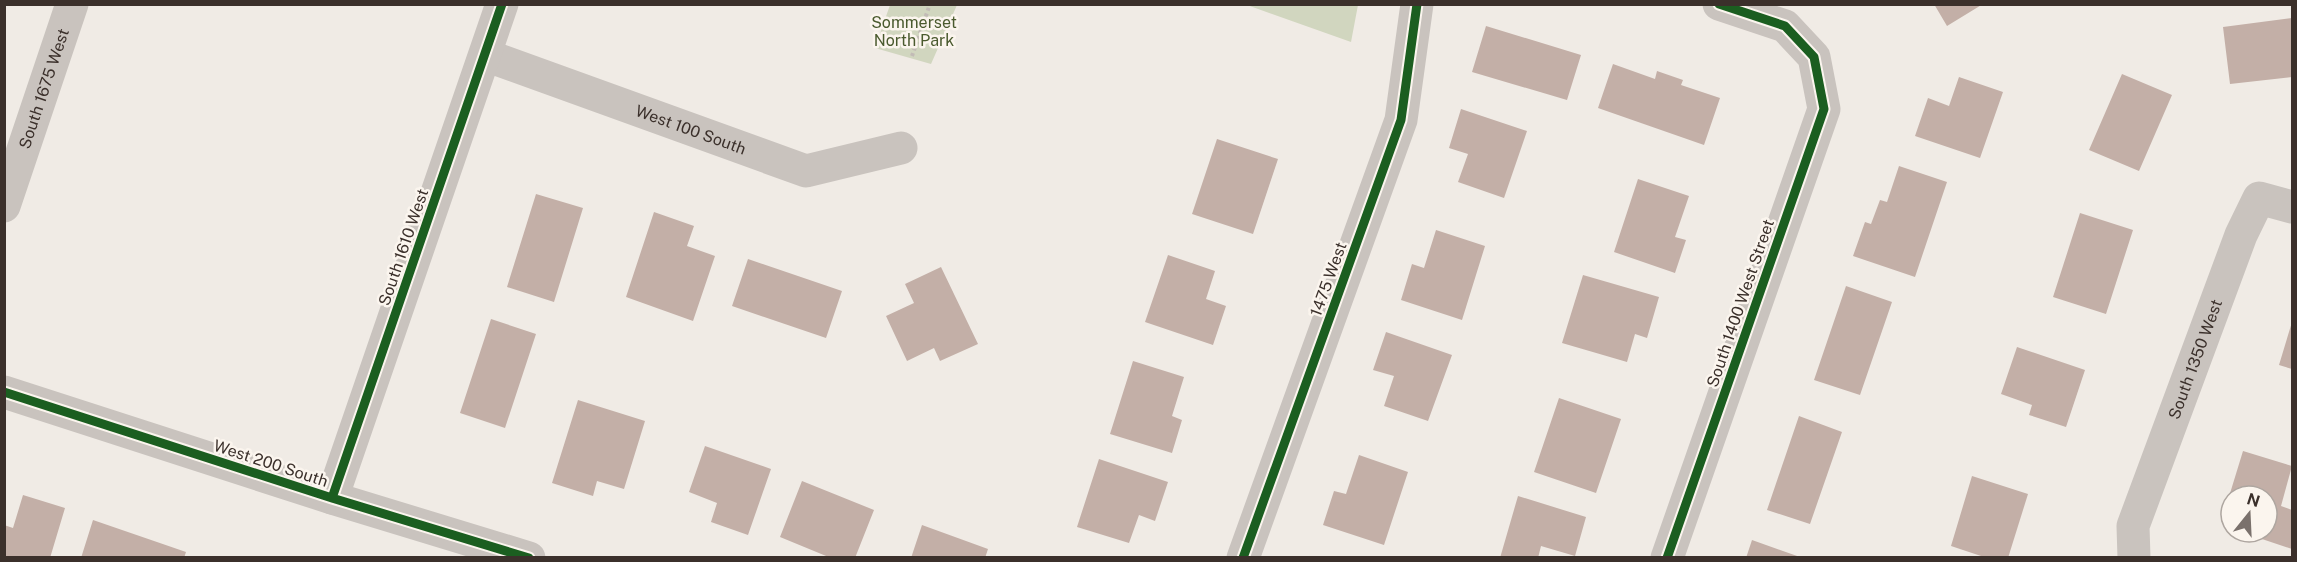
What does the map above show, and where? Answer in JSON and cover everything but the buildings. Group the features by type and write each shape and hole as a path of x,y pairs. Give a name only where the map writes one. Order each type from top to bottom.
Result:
{"street":[{"name":"South 1675 West","path":"4,206 72,4"},
{"name":"South 1610 West","path":"332,498 502,4"},
{"name":"1475 West","path":"1243,558 1401,120 1417,4"},
{"name":"South 1400 West Street","path":"1667,558 1824,109 1814,57 1785,26 1719,4"},
{"name":"West 100 South","path":"485,56 806,171 901,148"},
{"name":"South 1350 West","path":"2133,558 2133,526 2241,235 2259,198 2292,207"},
{"name":"West 200 South","path":"4,392 332,498 529,558"}],"path":[{"path":"912,56 930,4"}],"green space":[{"name":"Sommerset North Park","path":"890,5 957,5 931,64 875,48"},
{"path":"1247,5 1358,5 1351,42"}],"cycle path":[{"path":"332,498 502,4"},
{"path":"1243,558 1401,120 1417,4"},
{"path":"1667,558 1824,109 1814,57 1785,26 1719,4"},
{"path":"4,392 332,498 529,558"}]}
